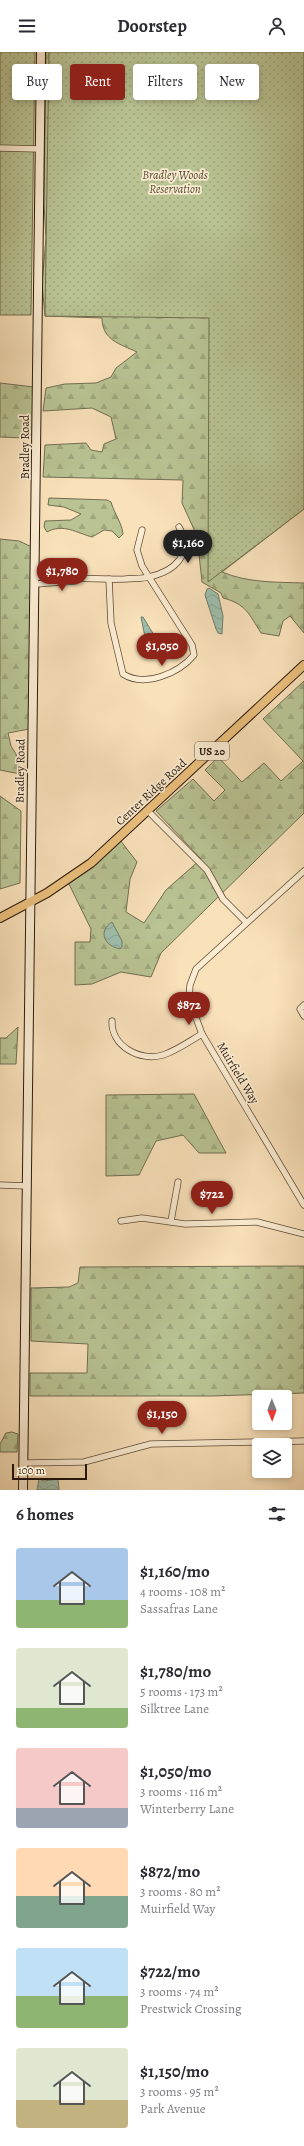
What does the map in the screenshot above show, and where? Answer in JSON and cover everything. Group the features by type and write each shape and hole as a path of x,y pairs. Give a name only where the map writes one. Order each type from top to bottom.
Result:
{"main road":[{"name":"Center Ridge Road","path":"0,918 30,903 91,862 148,811 304,665"}],"street":[{"name":"Bradley Road","path":"24,1490 30,903 36,580 41,52"},
{"path":"0,148 40,149"},
{"path":"36,580 57,584 86,579 148,578 167,571 179,562 184,551 184,541 180,527"},
{"path":"109,579 111,623 123,674 133,679 160,677 177,671 191,659 194,654 194,650 148,578 142,566 137,550 142,530"},
{"path":"148,811 207,870 223,899 246,922"},
{"name":"Muirfield Way","path":"304,871 246,922 220,949 196,969 190,985 189,999 202,1034 304,1205"},
{"path":"304,1005 300,1009 304,1016"},
{"path":"112,1021 111,1031 122,1046 138,1056 162,1055 202,1034"},
{"path":"171,1221 178,1182"},
{"path":"0,1185 27,1186"},
{"path":"121,1222 142,1218 185,1224 257,1222 304,1234"},
{"path":"24,1463 84,1462 151,1444 304,1441"}],"green space":[{"path":"0,52 35,52 35,64 12,64 12,100 34,100 31,315 0,315"},
{"name":"Bradley Woods Reservation","path":"46,52 304,52 304,509 222,572 232,576 252,580 304,583 304,633 290,616 283,621 279,636 261,633 250,615 242,607 231,600 223,598 221,593 202,582 197,536 182,503 183,480 43,477 45,445 86,443 91,450 102,452 104,444 116,439 111,417 92,408 43,411 46,388 65,384 96,383 111,377 116,368 137,352 118,344 113,340 105,331 102,318 45,316 42,284 46,238 44,204 45,100 62,100 62,64 46,64"},
{"name":"Bradley Woods Reservation","path":"49,52 304,52 304,509 208,582 209,318 45,316 48,100 62,100 62,64 49,64"},
{"path":"0,383 34,387 34,433 26,438 0,437"},
{"path":"49,498 107,500 111,502 123,534 119,538 112,531 104,530 92,537 75,531 59,528 47,532 44,527 45,521 71,520 81,514 64,507 48,505"},
{"path":"0,539 19,541 32,547 29,729 8,733 11,746 16,754 20,774 0,770"},
{"path":"304,681 304,813 161,953 151,977 121,972 92,984 75,985 75,942 90,942 91,929 68,882 120,840 137,862 130,879 126,912 144,923 166,890 201,859 156,811 193,779 214,801 225,790 205,770 218,757 242,782 264,763 281,781 303,761 263,719"},
{"path":"0,796 21,811 20,883 0,889"},
{"path":"18,1027 16,1064 0,1064 0,1038 6,1038"},
{"path":"194,1094 226,1153 199,1153 183,1135 156,1141 139,1175 106,1176 106,1095"},
{"path":"304,1266 304,1393 292,1393 292,1390 252,1390 252,1395 212,1396 30,1396 30,1373 87,1373 88,1344 31,1341 31,1288 69,1287 78,1283 80,1267"},
{"path":"12,1432 18,1434 17,1452 0,1452 0,1444 6,1433"}],"water":[{"path":"209,588 218,594 223,616 222,634 218,633 216,629 205,595 207,589"},
{"path":"141,617 143,617 160,645 154,649 147,647"},
{"path":"112,922 122,941 122,947 120,949 110,945 105,938 105,930"},
{"path":"39,1479 44,1481 58,1479 59,1490 37,1490"}]}
